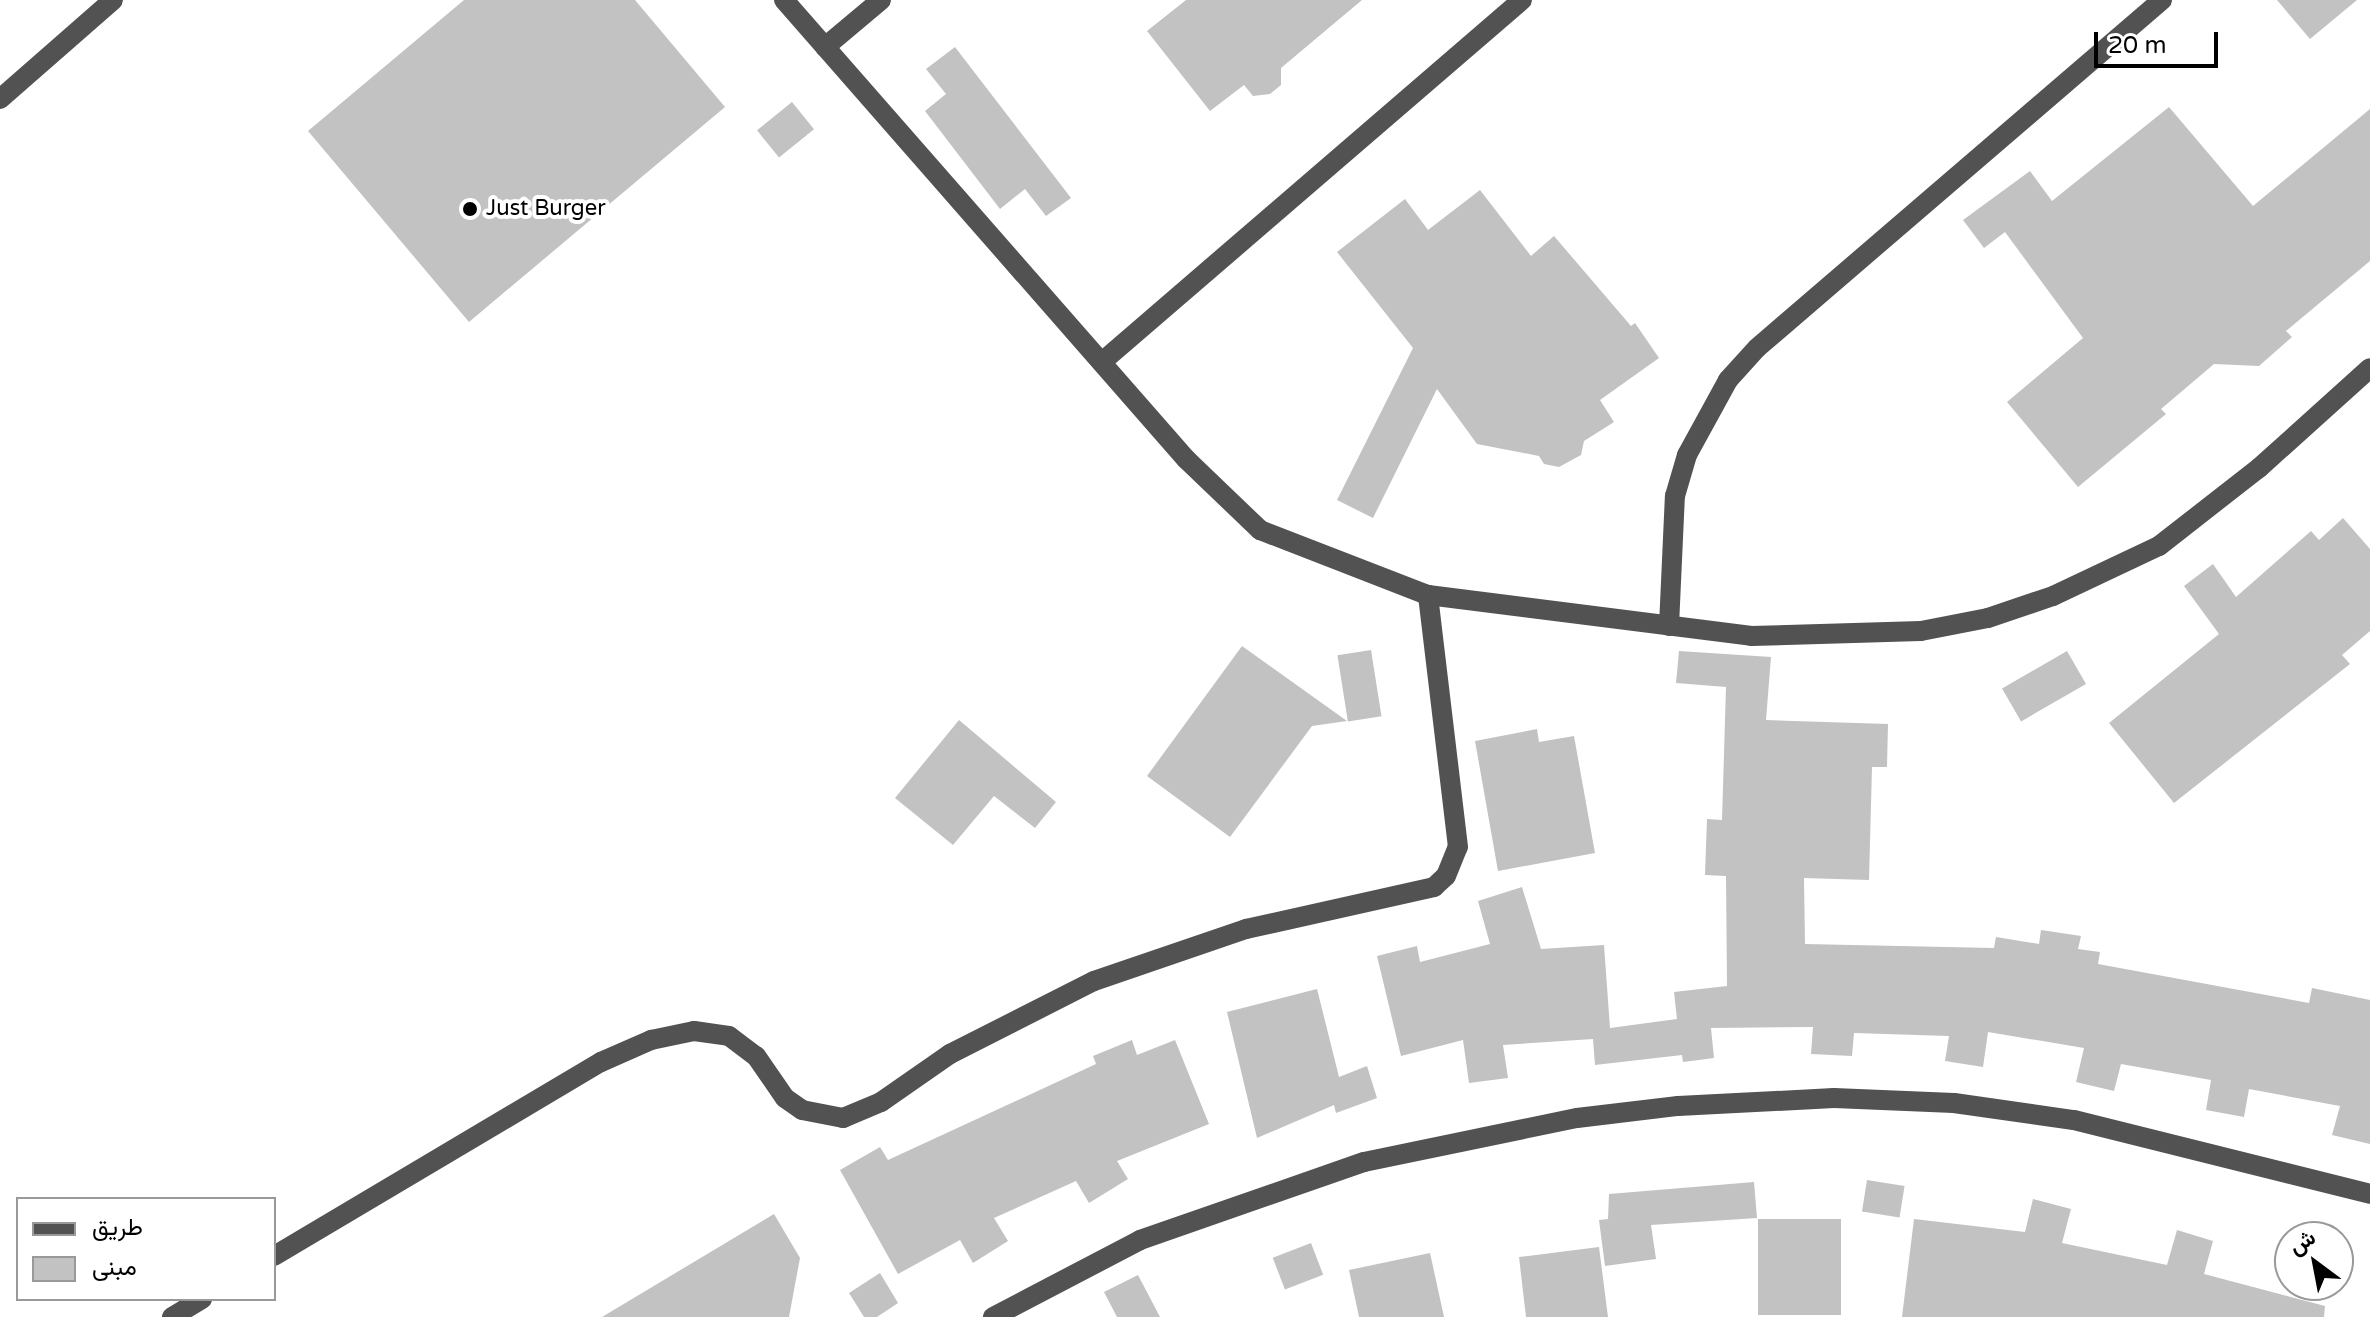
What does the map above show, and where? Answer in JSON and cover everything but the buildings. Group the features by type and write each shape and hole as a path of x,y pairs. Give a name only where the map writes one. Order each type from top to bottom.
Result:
{"street":[{"path":"0,99 113,0"},
{"path":"784,0 1186,459 1260,530 1428,595 1751,636 1921,631 2053,596 2159,546 2259,468 2370,368"},
{"path":"825,47 881,0"},
{"path":"1103,361 1522,0"},
{"path":"1669,626 1675,496 1693,442 1728,380 1757,348 2162,0"},
{"path":"276,1255 601,1062 651,1040 694,1031 729,1036 756,1056 785,1098 802,1110 843,1118 881,1102 950,1054 1094,981 1246,929 1434,887 1446,876 1458,847 1428,595"},
{"path":"993,1317 1140,1240 1364,1162 1563,1121 1678,1106 1834,1098 1954,1103 2074,1120 2370,1194"},
{"path":"172,1317 199,1301"}],"place":[{"name":"Just Burger","path":"470,209"}]}
